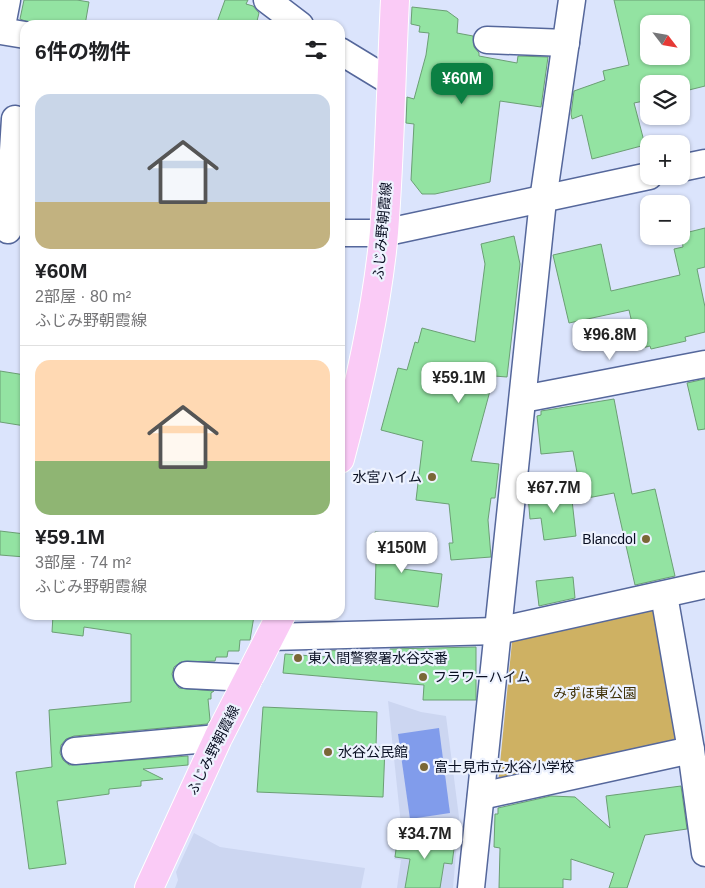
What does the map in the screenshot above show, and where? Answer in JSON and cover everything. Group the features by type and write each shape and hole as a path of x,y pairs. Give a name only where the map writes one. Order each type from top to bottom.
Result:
{"main road":[{"name":"ふじみ野朝霞線","path":"345,441 358,394 372,318 384,233 395,0"},
{"name":"ふじみ野朝霞線","path":"149,888 218,738 276,626"}],"street":[{"path":"7,0 1,31 20,34"},
{"path":"267,0 293,20"},
{"path":"471,888 543,200 572,0"},
{"path":"488,40 566,43"},
{"path":"345,54 391,82"},
{"path":"11,230 15,119"},
{"path":"690,166 705,163"},
{"path":"345,233 384,233 640,178"},
{"path":"523,399 705,364"},
{"path":"276,626 497,631 705,585"},
{"path":"664,595 691,750 705,853"},
{"path":"187,675 249,678"},
{"path":"75,751 218,738"},
{"path":"481,796 691,750"}],"shaded area":[{"name":"富士見市立水谷小学校","path":"388,701 421,712 446,716 459,817 453,888 397,888 401,860 394,859 397,834 402,834"},
{"path":"194,833 220,847 365,868 361,888 175,888 178,880 176,872"}],"green space":[{"name":"みずほ東公園","path":"653,609 661,618 682,744 498,784 512,642"}],"water":[{"path":"439,728 450,813 410,819 398,734"}],"building":[{"path":"24,0 77,0 89,2 86,20 20,19"},
{"path":"225,0 248,0 246,4 253,6 259,13 257,20 218,20"},
{"path":"614,0 705,0 705,86 690,90 690,75 640,75 640,102 634,103 642,135 640,135 640,146 592,159 582,115 572,119 571,114 574,91 605,80 603,71 629,65"},
{"path":"412,7 447,11 458,19 457,33 473,36 474,47 479,56 517,63 518,56 548,57 541,107 500,101 490,182 435,194 422,194 411,180 414,124 406,123 407,97 414,99 426,55 429,33 419,32 420,26 411,24"},
{"path":"705,228 705,267 697,269 705,307 705,332 685,337 686,341 651,349 650,346 638,349 629,310 569,323 553,255 601,244 611,291 680,275 674,249 683,247 683,245 690,245 690,232"},
{"path":"514,236 520,264 507,377 494,376 471,461 499,464 495,498 491,498 488,520 491,557 451,560 449,543 453,543 449,504 416,500 423,441 381,430 398,368 407,370 415,342 418,343 422,328 475,342 485,264 481,244"},
{"path":"0,371 20,374 20,425 0,422"},
{"path":"705,379 705,429 698,430 687,383"},
{"path":"614,399 632,494 655,489 675,576 635,585 614,493 582,499 573,451 541,454 537,416 541,415 541,411"},
{"path":"571,491 576,536 544,540 541,518 530,519 528,496"},
{"path":"0,531 20,533 20,557 0,555"},
{"path":"375,532 407,535 403,569 442,574 438,607 375,599 376,559 372,559"},
{"path":"573,577 575,598 539,606 536,581"},
{"path":"53,620 253,620 250,640 240,640 239,651 228,651 227,657 216,657 215,661 181,662 174,667 172,674 179,688 214,691 211,693 211,699 208,699 210,720 207,724 74,736 66,739 61,745 60,753 63,760 69,765 188,756 188,765 143,769 163,779 141,781 141,786 109,789 109,794 57,801 66,864 29,869 16,772 52,767 49,710 131,702 131,634 84,627 83,636 52,632"},
{"path":"476,647 476,700 423,700 424,685 283,673 285,654 327,657 327,651 347,650 347,665 391,664 390,649"},
{"name":"水谷公民館","path":"263,707 377,712 376,747 385,747 383,797 257,792"},
{"path":"681,786 687,829 645,835 627,888 609,888 614,873 571,859 571,880 563,879 563,888 499,888 500,848 494,847 495,814 498,814 498,808 551,796 575,797 610,828 606,796"},
{"path":"398,835 455,841 452,864 444,863 440,888 405,888 410,859 395,857"}],"place":[{"name":"水宮ハイム","path":"432,477"},
{"name":"Blancdol","path":"646,539"},
{"name":"東入間警察署水谷交番","path":"298,658"},
{"name":"フラワーハイム","path":"423,677"},
{"name":"水谷公民館","path":"328,752"},
{"name":"富士見市立水谷小学校","path":"424,767"}]}
